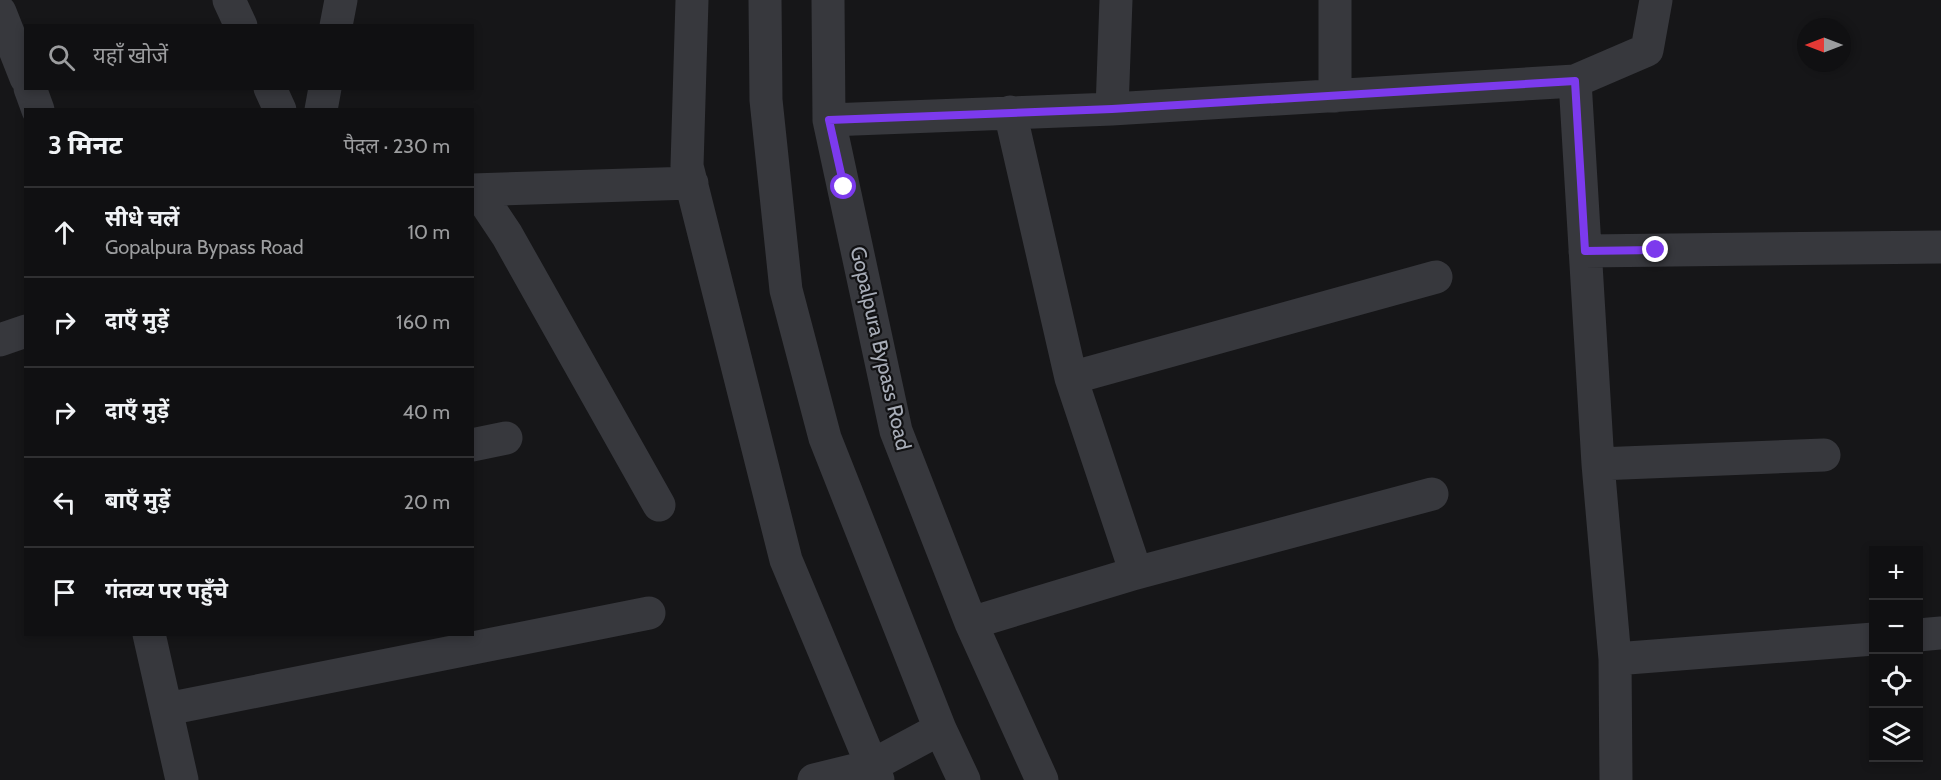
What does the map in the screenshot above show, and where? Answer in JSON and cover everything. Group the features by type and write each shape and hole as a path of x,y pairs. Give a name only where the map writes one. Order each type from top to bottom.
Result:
{"street":[{"path":"229,0 240,24"},
{"path":"336,24 341,0"},
{"path":"692,0 687,166 786,560 875,773"},
{"path":"765,0 766,100 786,290 825,438 940,729 964,780"},
{"name":"Gopalpura Bypass Road","path":"828,0 829,120 896,430 971,623 1042,780"},
{"path":"1112,109 1116,0"},
{"path":"1335,0 1335,96"},
{"path":"829,120 1112,109 1575,81 1647,50 1656,0"},
{"path":"0,12 24,73"},
{"path":"1575,81 1598,464 1615,659 1616,780"},
{"path":"31,90 37,108"},
{"path":"271,90 279,108"},
{"path":"321,108 325,90"},
{"path":"1010,112 1071,378 1136,573"},
{"path":"475,190 692,183"},
{"path":"475,190 507,235 659,505"},
{"path":"1585,251 1941,248"},
{"path":"1071,378 1436,277"},
{"path":"0,340 24,332"},
{"path":"474,445 506,438"},
{"path":"1598,464 1824,454"},
{"path":"971,623 1136,573 1432,494"},
{"path":"167,710 649,613"},
{"path":"1923,635 1941,633"},
{"path":"149,636 182,780"},
{"path":"1615,659 1869,639"},
{"path":"814,780 875,773 940,729"}],"route":[{"path":"844,187 829,120 1112,109 1575,81 1585,251 1656,250"}]}
